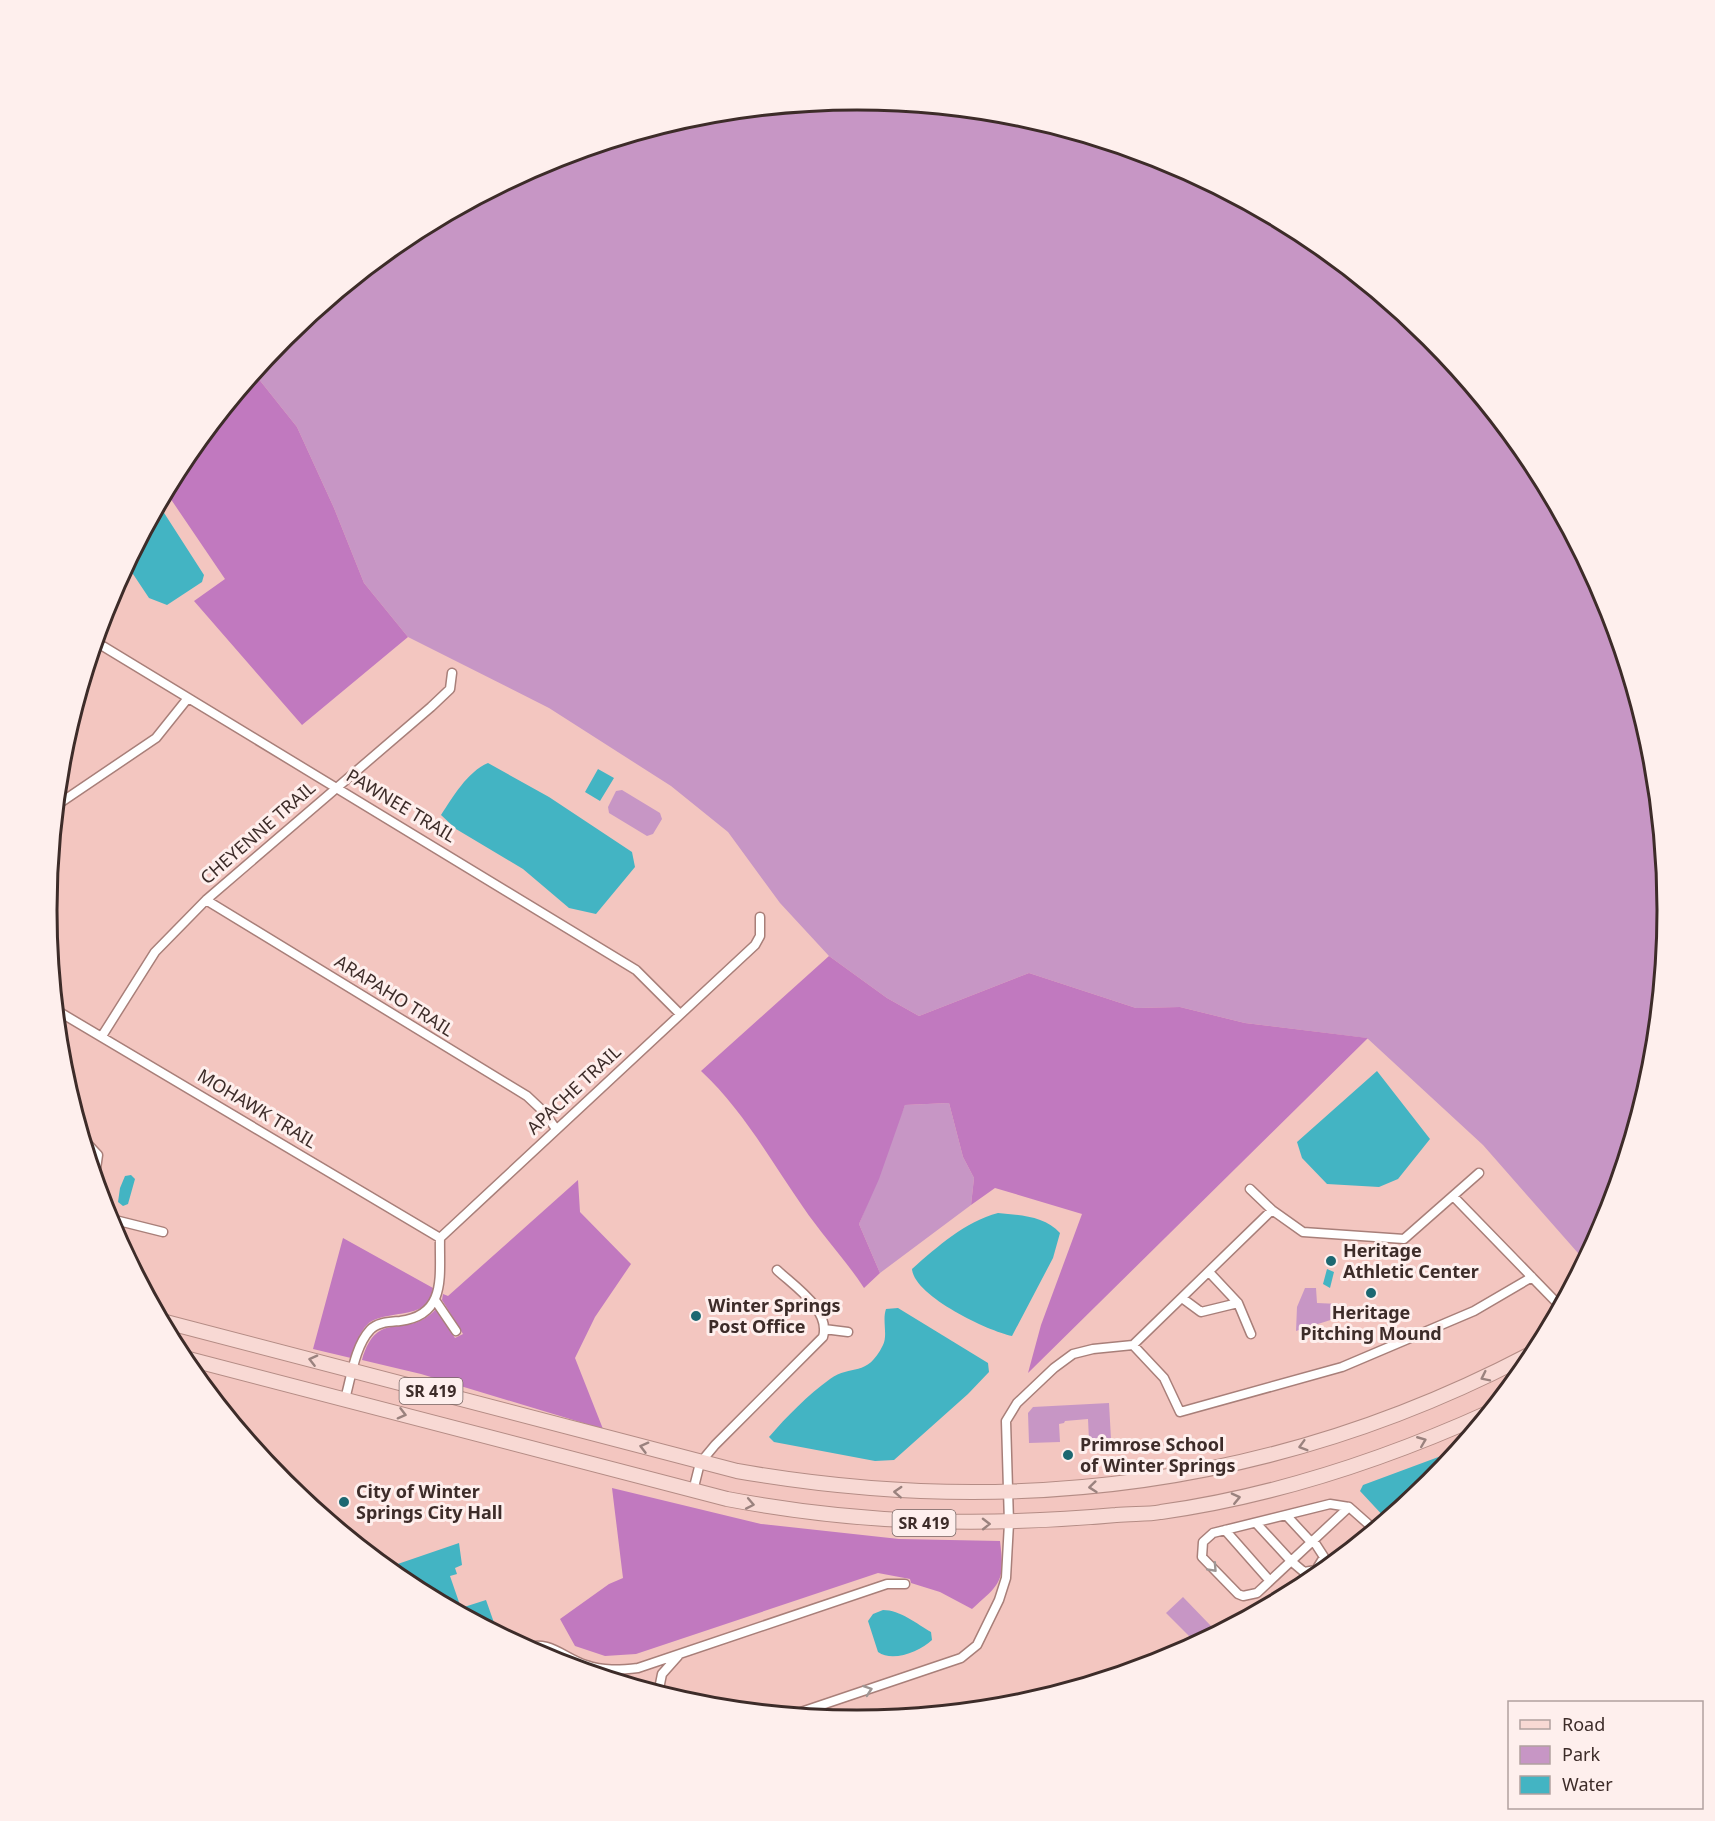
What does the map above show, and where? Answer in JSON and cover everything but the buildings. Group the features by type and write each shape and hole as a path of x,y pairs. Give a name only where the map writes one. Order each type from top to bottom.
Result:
{"main road":[{"name":"SR 419","path":"172,1324 700,1462 773,1478 852,1488 930,1493 1009,1493 1151,1480 1265,1457 1339,1435 1412,1409 1520,1359"},
{"name":"SR 419","path":"196,1361 693,1491 770,1507 850,1518 930,1523 1010,1523 1158,1513 1235,1498 1369,1461 1476,1417"}],"street":[{"name":"PAWNEE TRAIL","path":"101,647 336,786 636,970 680,1014"},
{"name":"CHEYENNE TRAIL","path":"102,1036 155,952 206,900 444,695 450,689 452,673"},
{"path":"65,800 156,738 188,698"},
{"name":"ARAPAHO TRAIL","path":"206,900 526,1096 544,1112 556,1129"},
{"name":"APACHE TRAIL","path":"440,1238 755,945 760,936 760,917"},
{"name":"MOHAWK TRAIL","path":"64,1014 440,1238"},
{"path":"93,1147 98,1155 97,1162"},
{"path":"1250,1189 1272,1210 1303,1232 1404,1239 1479,1173"},
{"path":"1453,1196 1556,1302"},
{"path":"809,1709 961,1658 977,1645 999,1600 1006,1578 1010,1523 1006,1421 1017,1404 1054,1368 1073,1354 1093,1349 1133,1346 1272,1210"},
{"path":"120,1221 163,1232"},
{"path":"345,1399 360,1348 370,1329 378,1324 410,1319 431,1307 438,1295 440,1238"},
{"path":"693,1491 700,1462 823,1337 823,1319 814,1306 777,1270"},
{"path":"1209,1272 1238,1303 1251,1334"},
{"path":"1133,1346 1164,1378 1180,1412 1342,1367 1474,1311 1532,1277"},
{"path":"1182,1298 1201,1312 1238,1303"},
{"path":"435,1300 456,1331"},
{"path":"824,1329 848,1332"},
{"path":"1349,1507 1257,1593 1243,1596 1238,1594 1202,1557 1203,1542 1213,1533 1330,1504 1349,1507 1370,1525"},
{"path":"1286,1515 1323,1552 1321,1562"},
{"path":"1256,1522 1300,1570 1308,1572"},
{"path":"1225,1530 1270,1581"},
{"path":"594,1667 619,1671 887,1584 905,1584"},
{"path":"540,1645 553,1647 567,1656"},
{"path":"660,1686 662,1674 680,1653"}],"green space":[{"path":"858,110 962,117 1014,125 1115,152 1164,171 1258,217 1302,245 1345,275 1424,344 1493,423 1551,510 1575,556 1616,653 1631,703 1643,754 1656,858 1658,910 1656,963 1643,1067 1631,1118 1616,1168 1580,1255 1483,1145 1367,1038 1245,1023 1180,1007 1136,1008 1029,973 919,1016 887,998 829,956 780,903 728,832 671,786 549,708 408,637 364,583 334,508 297,427 259,379 291,344 370,275 457,217 551,171 600,152 701,125 805,112"},
{"path":"622,790 660,813 662,819 653,834 647,836 609,813 608,807 616,791"},
{"path":"949,1103 963,1157 974,1178 971,1205 880,1273 859,1224 905,1105"},
{"path":"1305,1288 1316,1288 1317,1303 1339,1304 1343,1316 1296,1331 1297,1307"},
{"path":"1109,1403 1111,1439 1089,1440 1088,1419 1065,1421 1059,1424 1060,1442 1029,1443 1028,1413 1033,1407"},
{"path":"1183,1597 1211,1626 1191,1638 1166,1613"}],"shaded area":[{"path":"259,379 297,427 334,508 364,583 408,637 302,725 194,601 225,579 171,499 222,423"},
{"path":"829,956 887,998 919,1016 1029,973 1136,1008 1180,1007 1245,1023 1368,1038 1028,1373 1041,1325 1082,1214 995,1188 971,1205 974,1178 963,1157 949,1103 905,1105 879,1179 859,1224 880,1273 864,1288 810,1217 756,1136 730,1102 701,1071"},
{"path":"578,1180 580,1212 631,1264 595,1317 575,1358 603,1429 421,1374 362,1360 376,1334 384,1329 414,1323 436,1309 455,1338 463,1334 442,1300 443,1294 448,1296"},
{"path":"343,1238 433,1288 425,1306 406,1313 385,1316 368,1324 360,1335 351,1358 313,1349"},
{"path":"612,1488 761,1524 899,1539 1000,1541 1001,1574 995,1587 972,1609 940,1592 911,1583 910,1579 878,1573 636,1654 605,1656 575,1646 560,1619 609,1584 623,1578"}],"water":[{"path":"163,512 204,575 202,582 167,605 149,598 132,573"},
{"path":"488,763 549,797 632,852 635,867 596,914 569,908 523,869 456,829 441,815 473,772"},
{"path":"598,769 614,778 600,801 585,792"},
{"path":"1377,1071 1430,1139 1398,1179 1379,1187 1327,1184 1302,1158 1297,1142"},
{"path":"131,1175 135,1179 128,1204 123,1206 118,1202 120,1188 125,1176"},
{"path":"998,1213 1040,1220 1060,1233 1053,1258 1012,1336 970,1320 938,1301 916,1279 912,1269 963,1229"},
{"path":"1327,1269 1334,1272 1330,1288 1323,1284"},
{"path":"898,1308 988,1363 989,1372 968,1394 894,1460 875,1461 774,1442 769,1437 814,1392 830,1379 871,1362 883,1345 886,1309"},
{"path":"1444,1455 1424,1477 1382,1515 1360,1491 1363,1485"},
{"path":"459,1543 462,1565 455,1568 457,1574 450,1576 460,1606 413,1576 396,1564"},
{"path":"486,1600 494,1623 463,1607"},
{"path":"883,1610 896,1612 931,1632 932,1640 921,1648 899,1656 884,1655 878,1652 868,1621 873,1614"}],"place":[{"name":"Heritage Athletic Center","path":"1331,1261"},
{"name":"Heritage Pitching Mound","path":"1371,1293"},
{"name":"Winter Springs Post Office","path":"696,1316"},
{"name":"Primrose School of Winter Springs","path":"1068,1455"},
{"name":"City of Winter Springs City Hall","path":"344,1502"}]}
